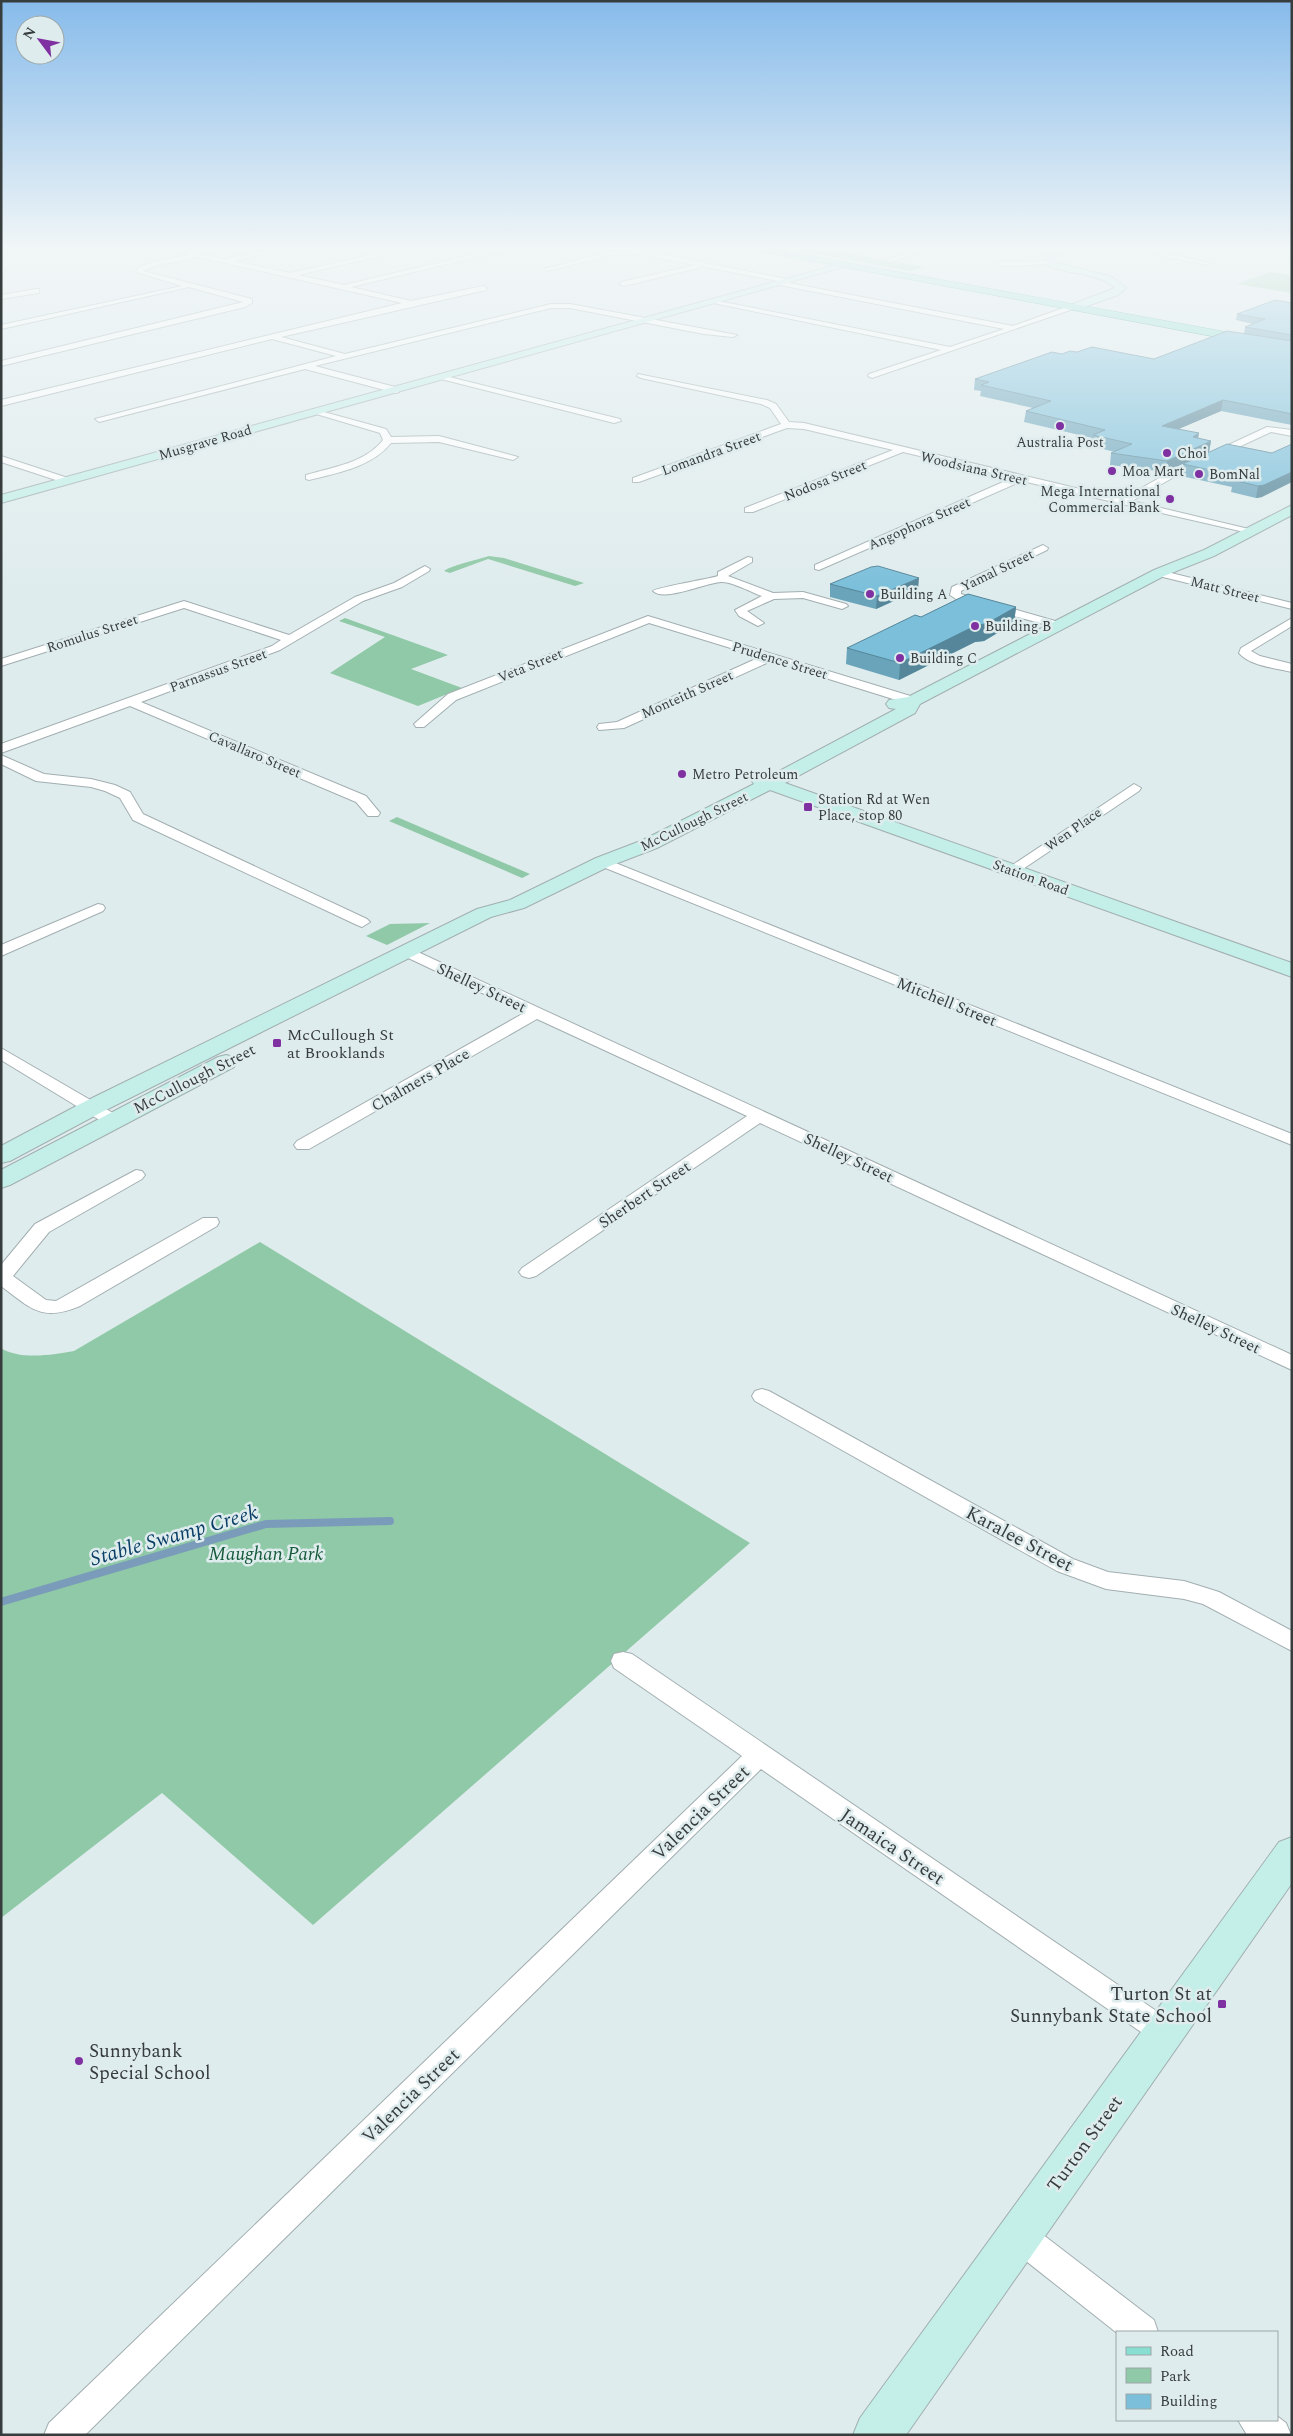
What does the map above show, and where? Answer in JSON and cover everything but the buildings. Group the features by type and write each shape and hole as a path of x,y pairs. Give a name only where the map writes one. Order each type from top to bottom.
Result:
{"main road":[{"name":"McCullough Street","path":"101,1114 415,956 502,920 517,904 603,862"}],"street":[{"path":"1,403 169,362"},
{"path":"100,419 325,362"},
{"name":"Musgrave Road","path":"1,499 498,362"},
{"path":"872,376 913,362"},
{"path":"306,367 396,390"},
{"path":"641,376 764,402 773,406 786,426"},
{"path":"444,377 617,421"},
{"path":"1,393 20,398"},
{"path":"316,411 383,431 388,440"},
{"name":"Woodsiana Street","path":"786,426 804,426 1019,479 1249,532"},
{"name":"Lomandra Street","path":"636,480 786,426"},
{"path":"1123,502 1171,475 1270,429 1292,433"},
{"path":"388,440 439,440 513,457"},
{"path":"309,477 369,457 385,446 388,440"},
{"name":"Nodosa Street","path":"749,510 901,450"},
{"path":"1,459 68,480"},
{"name":"Angophora Street","path":"819,567 1019,479"},
{"name":"McCullough Street","path":"1175,565 1193,549 1292,498"},
{"name":"McCullough Street","path":"603,862 635,834 891,705 912,701 1159,573 1209,553 1292,509"},
{"name":"Yamal Street","path":"956,594 956,589 1043,548"},
{"path":"724,578 722,574 748,560"},
{"name":"Parnassus Street","path":"1,749 276,648 359,599 398,584 426,569"},
{"name":"Matt Street","path":"1159,573 1292,606"},
{"path":"658,591 670,591 724,578 772,596 803,595 842,606"},
{"path":"670,591 679,598 676,602"},
{"path":"956,594 963,599 1058,625"},
{"path":"758,623 743,614 741,610 772,596"},
{"name":"Romulus Street","path":"1,663 184,604 292,640"},
{"name":"Prudence Street","path":"648,619 912,701"},
{"name":"Veta Street","path":"420,724 452,697 648,619"},
{"path":"1292,621 1244,650 1245,653 1256,659 1292,668"},
{"name":"Monteith Street","path":"602,727 620,725 770,657"},
{"name":"McCullough Street","path":"603,862 650,844 769,783 909,709 912,701"},
{"name":"Cavallaro Street","path":"131,702 361,799 373,813"},
{"path":"1,759 41,778 91,783 117,792 125,796 138,817 362,922"},
{"name":"Station Road","path":"750,776 1292,970"},
{"name":"Wen Place","path":"1012,870 1134,788"},
{"name":"Mitchell Street","path":"603,862 1292,1140"},
{"path":"1,951 98,908"},
{"name":"Shelley Street","path":"415,956 1292,1363"},
{"name":"Chalmers Place","path":"303,1145 537,1012"},
{"path":"1,1054 101,1114"},
{"name":"McCullough Street","path":"1,1156 101,1114"},
{"name":"McCullough Street","path":"1,1180 101,1114"},
{"name":"Sherbert Street","path":"529,1272 759,1116"},
{"path":"136,1175 42,1228 2,1277 41,1306 58,1308 74,1302 210,1222"},
{"name":"Karalee Street","path":"762,1396 1065,1565 1106,1580 1184,1590 1211,1598 1292,1642"},
{"name":"Jamaica Street","path":"623,1661 1164,2032"},
{"name":"Valencia Street","path":"61,2435 759,1754"},
{"name":"Turton Street","path":"876,2435 1292,1853"},
{"path":"1018,2235 1141,2331"},
{"path":"1255,2421 1274,2435"}],"green space":[{"path":"489,556 504,558 584,583 575,586 488,559 450,573 444,571"},
{"path":"345,618 448,655 411,669 462,688 418,706 330,673 385,637 339,621"},
{"path":"397,817 530,874 522,878 389,821"},
{"path":"430,923 387,945 366,936 390,924"},
{"name":"Maughan Park","path":"260,1242 750,1543 313,1925 162,1793 1,1918 1,1348 8,1352 26,1355 47,1355 74,1351"}],"waterway":[{"name":"Stable Swamp Creek","path":"1,1602 266,1524 390,1521"}],"place":[{"name":"Australia Post","path":"1060,426"},
{"name":"Choi","path":"1167,453"},
{"name":"Moa Mart","path":"1112,471"},
{"name":"BomNal","path":"1199,474"},
{"name":"Mega International Commercial Bank","path":"1170,499"},
{"name":"Building A","path":"870,594"},
{"name":"Building B","path":"975,626"},
{"name":"Building C","path":"900,658"},
{"name":"Metro Petroleum","path":"682,774"},
{"name":"Station Rd at Wen Place, stop 80","path":"808,807"},
{"name":"McCullough St at Brooklands","path":"277,1043"},
{"name":"Turton St at Sunnybank State School","path":"1222,2004"},
{"name":"Sunnybank Special School","path":"79,2061"}]}
